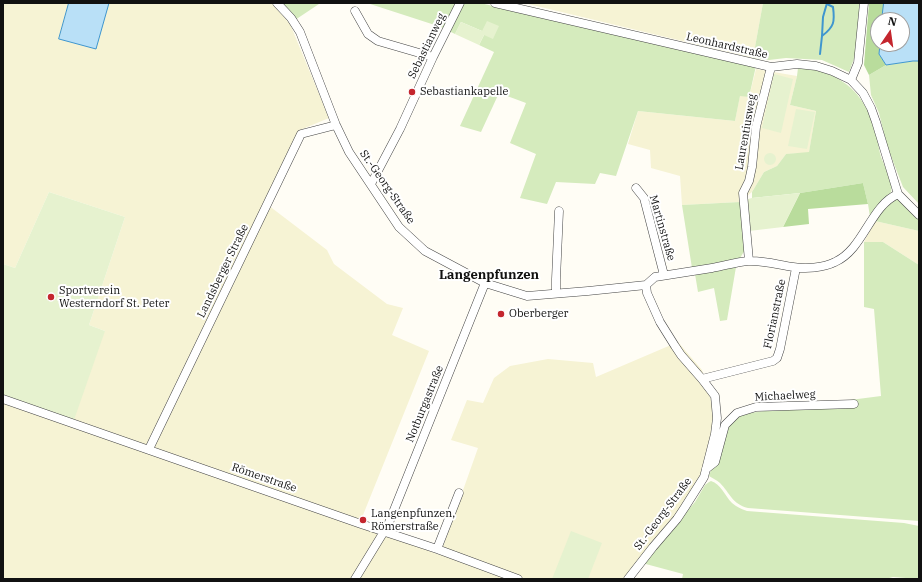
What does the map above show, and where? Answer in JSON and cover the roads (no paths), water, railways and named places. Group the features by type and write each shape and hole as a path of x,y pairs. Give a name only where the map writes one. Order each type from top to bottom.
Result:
{"street":[{"name":"St.-Georg-Straße","path":"277,3 291,18 300,32 336,125 349,152 399,227 424,250 485,283 527,296 646,285 647,293 660,322 681,356 715,396 717,418 715,434 704,477 686,506 628,579"},
{"name":"Sebastianweg","path":"371,184 400,129 433,56 460,3"},
{"name":"Leonhardstraße","path":"495,3 771,67 797,64 816,66 832,71 851,80 863,93 871,108 898,194 919,214"},
{"path":"851,80 858,63 864,3"},
{"path":"355,11 368,34 378,41 433,56"},
{"name":"Laurentiusweg","path":"748,261 743,193 749,181 756,127 771,67"},
{"name":"Landsberger Straße","path":"148,449 301,134 336,125"},
{"name":"Martinstraße","path":"636,188 644,198 664,275"},
{"path":"646,285 655,277 748,261 764,262 796,268 810,268 836,262 847,255 880,208 892,197 898,194"},
{"path":"556,293 559,211"},
{"name":"Florianstraße","path":"702,379 773,362 777,358 796,268"},
{"name":"Notburgastraße","path":"355,579 388,525 485,283"},
{"name":"Römerstraße","path":"3,399 384,532 437,549 518,579"},
{"name":"Michaelweg","path":"706,470 715,462 725,425 737,413 756,407 854,404"},
{"path":"437,549 459,493"}],"water":[{"path":"69,3 109,3 96,49 59,39"},
{"path":"884,3 919,3 919,61 886,65 879,52 910,52 910,12 883,12"}],"waterway":[{"path":"820,54 823,17 827,3"},
{"path":"822,36 829,30 834,20 833,7 827,4"}],"place":[{"name":"Sebastiankapelle","path":"412,92"},
{"name":"Sportverein Westerndorf St. Peter","path":"51,297"},
{"name":"Oberberger","path":"501,314"},
{"name":"Langenpfunzen, Römerstraße","path":"363,520"}],"district":[{"name":"Langenpfunzen","path":"489,275"}]}
